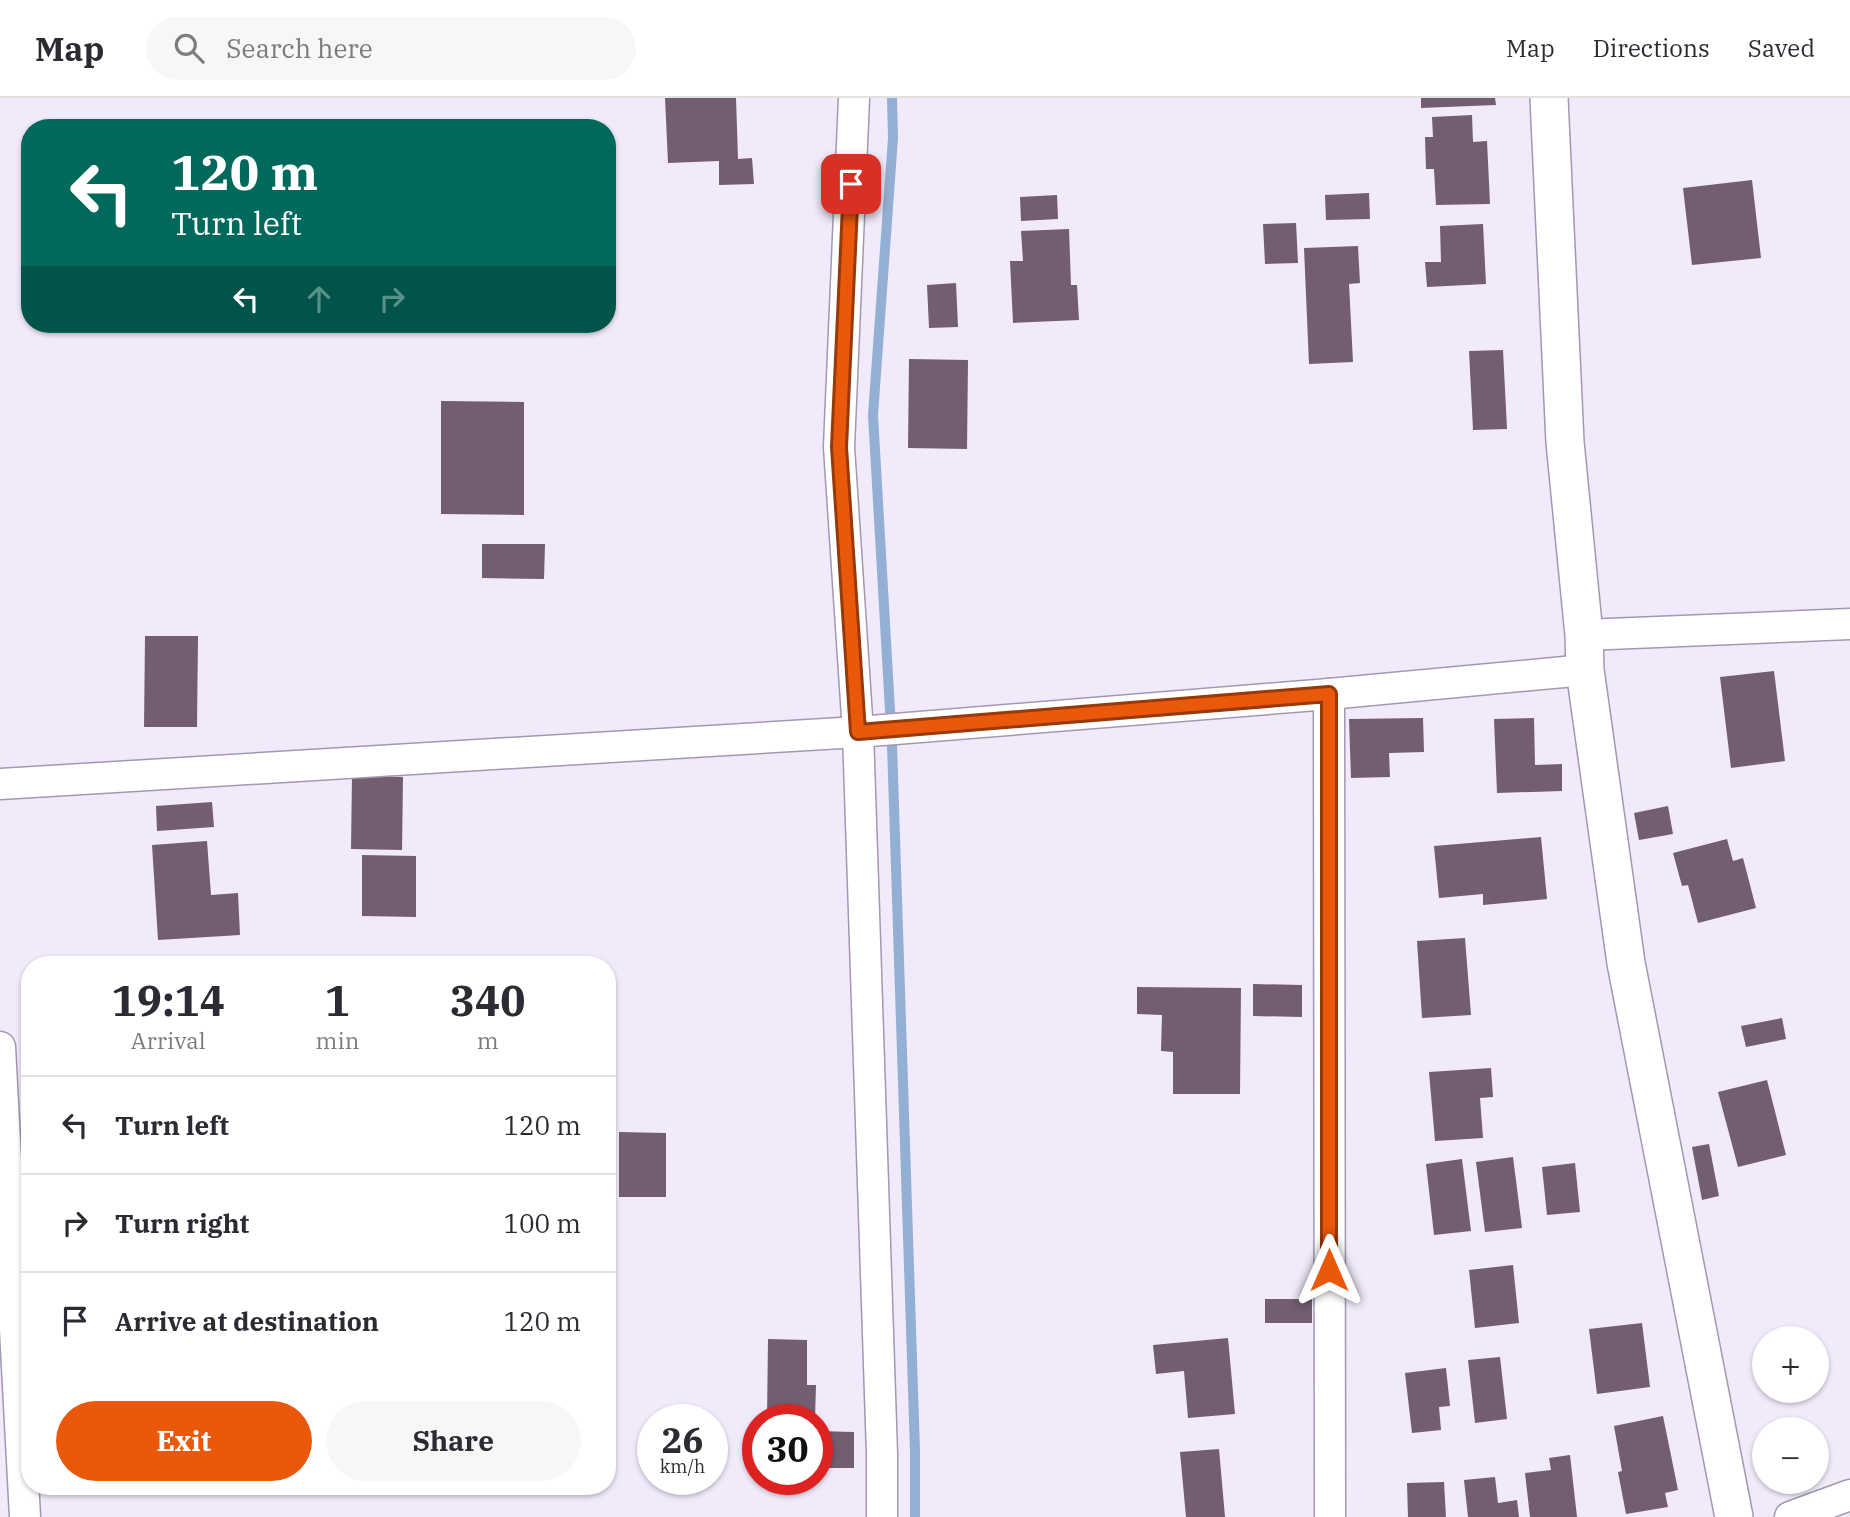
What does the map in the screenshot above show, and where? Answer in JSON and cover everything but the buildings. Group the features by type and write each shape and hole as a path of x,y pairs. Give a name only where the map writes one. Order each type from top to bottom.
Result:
{"street":[{"path":"854,98 839,447 858,732 882,1517"},
{"path":"1549,98 1565,442 1585,653 1626,963 1734,1517"},
{"path":"0,784 858,732 1329,694 1585,653 1850,624"},
{"path":"1329,694 1329,1517"},
{"path":"0,1047 21,1442"},
{"path":"24,1495 25,1517"},
{"path":"1790,1517 1850,1495"}],"waterway":[{"path":"892,98 893,138 873,415 892,745 915,1517"}],"route":[{"path":"851,184 839,447 858,732 1329,694 1329,1270"}]}
